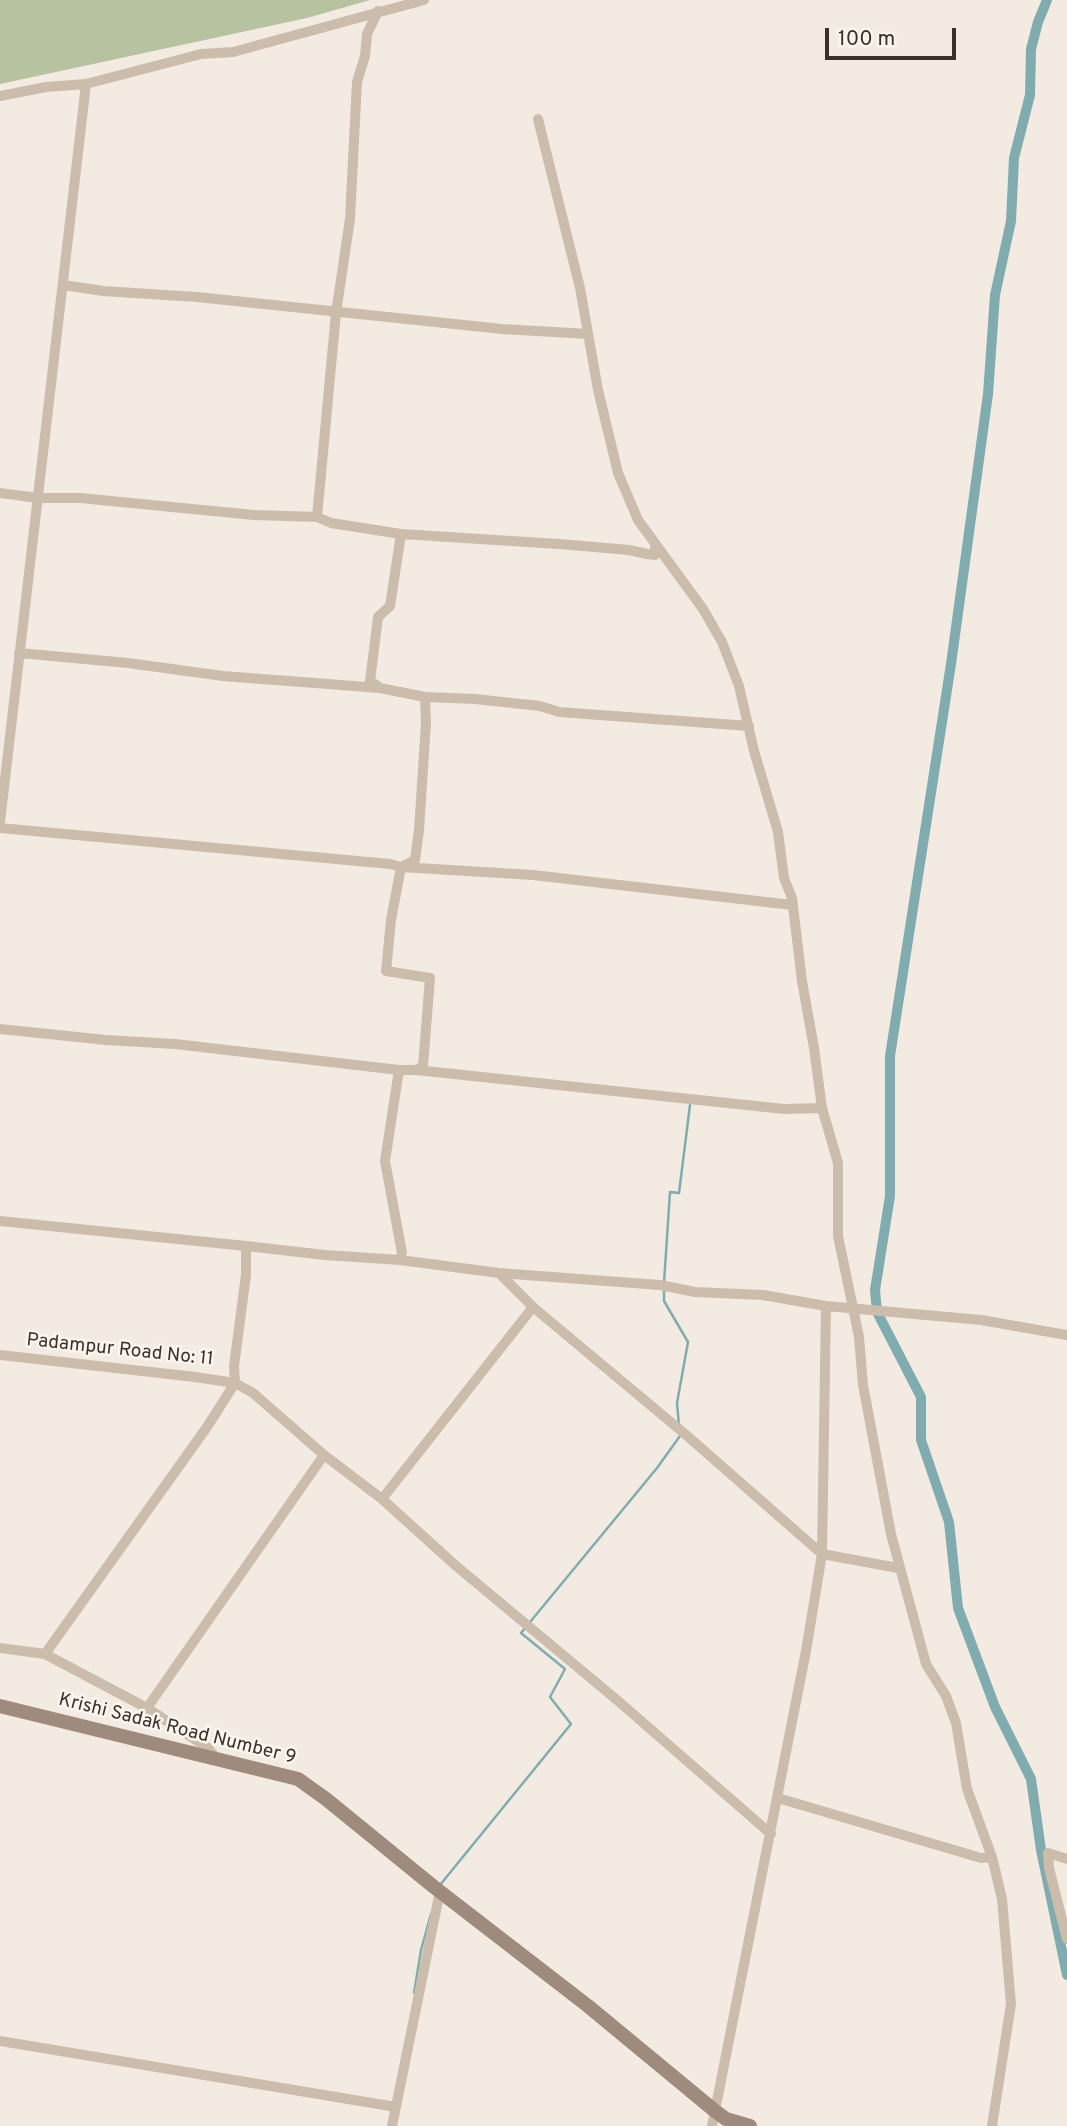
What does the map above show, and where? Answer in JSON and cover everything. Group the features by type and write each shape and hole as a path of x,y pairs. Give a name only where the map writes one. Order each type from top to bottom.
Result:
{"street":[{"path":"0,96 86,84 201,54 233,52 424,0"},
{"path":"317,517 336,313 350,219 357,82 365,56 367,34 378,11"},
{"path":"0,822 86,84"},
{"path":"538,119 569,239 597,390 618,473 638,520 703,609 722,642 738,686 778,832 784,878 792,898 822,1108 838,1163 838,1236 850,1308 859,1337 863,1385 898,1568 926,1664 946,1696 956,1723 967,1789 992,1857 1002,1899 1011,2004 992,2126"},
{"path":"63,285 502,329 588,334"},
{"path":"0,493 38,499 80,498 317,517 331,523 401,534 559,544 655,555 655,544"},
{"path":"380,688 370,681 378,617 390,606 401,534"},
{"path":"19,653 128,663 223,676 380,688 425,697 540,706 559,712 749,726"},
{"path":"401,867 415,860 426,723 425,697"},
{"path":"0,828 401,867 533,875 792,905"},
{"path":"401,867 391,920 386,971 430,978 423,1066 416,1070"},
{"path":"0,1030 175,1044 784,1109 822,1108"},
{"path":"399,1070 385,1161 402,1253 400,1261"},
{"path":"0,1221 499,1273 660,1285 695,1292 763,1295 812,1305 981,1320 1067,1335"},
{"path":"46,1654 207,1427 235,1383 234,1366 246,1275 246,1246"},
{"path":"499,1273 533,1307 685,1434 822,1554 898,1568"},
{"path":"750,2126 726,2119 714,2119 767,1831 778,1798 822,1554 825,1306"},
{"path":"382,1499 533,1307"},
{"name":"Padampur Road No: 11","path":"0,1355 235,1383"},
{"path":"235,1383 253,1393 324,1455 382,1499 767,1831"},
{"path":"147,1708 324,1455"},
{"path":"0,1648 46,1654 147,1708 208,1748 216,1758"},
{"name":"Krishi Sadak Road Number 9","path":"0,1706 298,1779 588,2006 714,2119"},
{"path":"778,1798 981,1857 992,1857"},
{"path":"1067,1859 1048,1853 1049,1868 1067,1940"},
{"path":"392,2126 437,1889"},
{"path":"0,2041 396,2107"}],"green space":[{"path":"0,0 370,0 307,18 0,84"}],"waterway":[{"path":"1047,0 1031,49 1030,95 1014,158 1011,221 995,295 988,394 951,664 890,1056 890,1196 875,1290 877,1312 921,1397 921,1440 949,1522 958,1608 995,1707 1031,1779 1041,1850 1067,1975"},
{"path":"664,1283 670,1192 679,1193 690,1105"},
{"path":"664,1290 664,1301 688,1342 677,1403 679,1426"},
{"path":"440,1885 571,1724 550,1697 565,1669 521,1633 657,1468 680,1433"},
{"path":"414,1993 421,1950 431,1914"}]}
